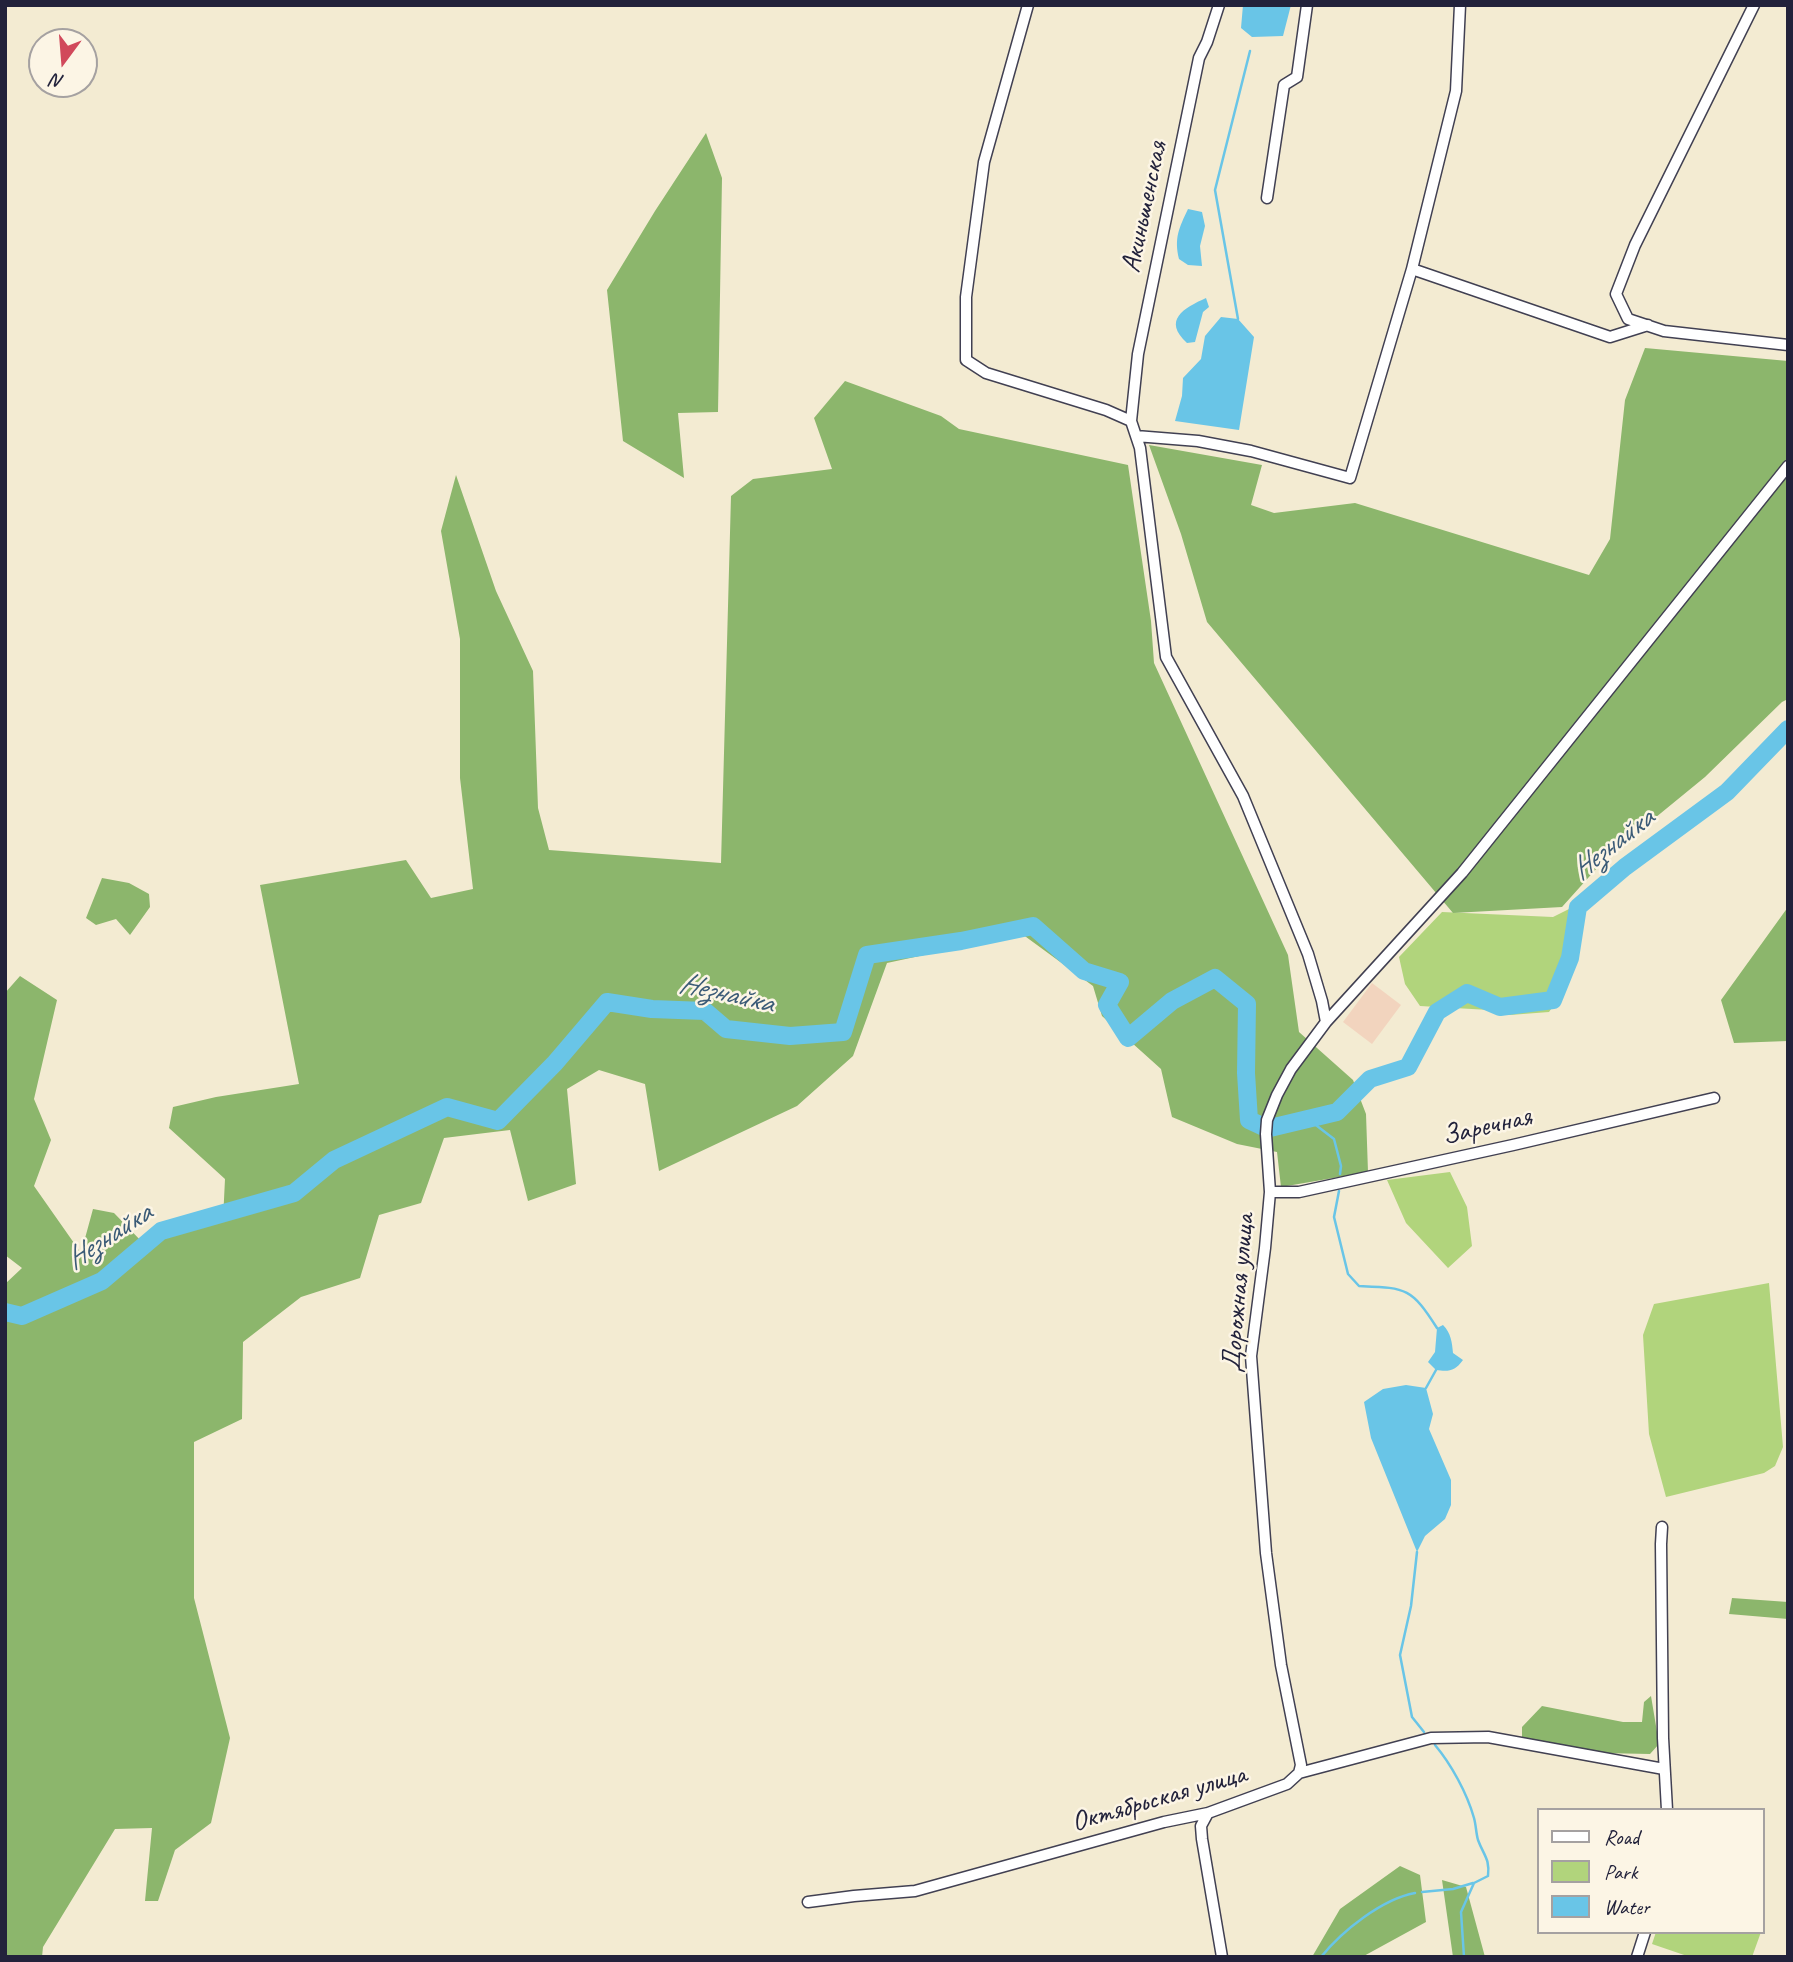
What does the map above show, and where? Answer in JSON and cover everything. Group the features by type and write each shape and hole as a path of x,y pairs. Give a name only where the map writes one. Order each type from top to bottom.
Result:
{"street":[{"path":"1028,5 984,162 966,297 966,360 986,373 1106,410 1131,421 1140,448 1166,657 1243,796 1308,954 1326,1022"},
{"name":"Акиньшенская","path":"1131,421 1138,354 1199,58 1208,42 1219,5"},
{"path":"1267,198 1284,85 1297,77 1307,5"},
{"path":"1136,436 1198,441 1251,451 1350,478 1412,269 1456,91 1460,5"},
{"path":"1754,5 1635,245 1616,294 1628,319 1664,331 1788,345"},
{"path":"1412,269 1610,337 1648,325"},
{"name":"Дорожная улица","path":"1299,1773 1301,1765 1280,1665 1266,1553 1251,1356 1270,1192 1267,1120 1291,1069 1326,1022 1462,873 1788,466"},
{"name":"Заречная","path":"1270,1192 1299,1192 1714,1098"},
{"path":"1662,1527 1664,1769 1667,1808"},
{"name":"Октябрьская улица","path":"808,1902 915,1891 1164,1822 1208,1813 1287,1784 1299,1773 1430,1738 1488,1737 1664,1769"},
{"path":"1208,1813 1201,1826 1202,1839 1222,1957"},
{"path":"1637,1957 1644,1934"}],"shaded area":[{"path":"1372,983 1401,1005 1372,1044 1343,1022"}],"green space":[{"path":"706,133 722,178 718,412 678,413 684,478 623,441 607,290"},
{"path":"1645,348 1788,361 1788,699 1705,777 1606,858 1562,907 1453,913 1207,622 1181,534 1149,445 1262,465 1251,505 1274,513 1355,503 1589,575 1610,539 1625,400"},
{"path":"845,381 941,416 959,429 1128,465 1151,621 1154,663 1288,955 1299,1032 1353,1080 1366,1114 1368,1172 1281,1187 1277,1152 1237,1144 1172,1117 1161,1069 1102,1016 1093,986 1022,934 887,963 853,1056 797,1106 659,1171 645,1084 599,1070 567,1089 576,1184 528,1201 510,1130 444,1138 421,1203 379,1215 360,1278 301,1297 243,1342 242,1419 194,1442 194,1598 230,1738 211,1823 175,1850 158,1901 145,1901 152,1828 115,1829 43,1947 42,1957 5,1957 5,1284 22,1268 5,1255 5,993 20,976 57,1000 34,1099 51,1140 34,1186 81,1253 93,1209 114,1213 145,1245 223,1220 225,1179 169,1128 173,1107 216,1097 299,1084 260,885 406,860 431,898 473,889 460,778 460,639 441,531 456,475 496,591 533,671 538,808 549,850 721,863 731,496 753,479 832,469 814,418"},
{"path":"102,878 129,883 149,894 150,907 130,935 116,919 96,925 86,918"},
{"path":"1788,907 1788,1041 1734,1043 1721,1000"},
{"path":"1571,908 1584,909 1573,966 1564,991 1549,1012 1510,1015 1489,1010 1420,1006 1405,984 1399,957 1442,912 1553,917"},
{"path":"1450,1172 1467,1207 1472,1246 1448,1268 1406,1223 1387,1180"},
{"path":"1769,1283 1783,1447 1775,1466 1764,1473 1666,1497 1649,1434 1643,1335 1654,1304"},
{"path":"1732,1598 1788,1602 1788,1619 1729,1614"},
{"path":"1651,1696 1659,1744 1650,1754 1601,1753 1522,1738 1522,1727 1542,1706 1623,1722 1642,1722 1644,1702"},
{"path":"1400,1866 1420,1875 1426,1922 1362,1957 1312,1957 1340,1909"},
{"path":"1442,1880 1466,1887 1485,1957 1453,1957"},
{"path":"1655,1934 1760,1934 1752,1957 1690,1957 1652,1944"}],"water":[{"path":"1243,5 1291,5 1283,36 1252,37 1241,28"},
{"path":"1188,209 1202,212 1205,226 1200,246 1202,266 1188,265 1179,259 1178,233"},
{"path":"1206,298 1209,307 1203,312 1195,342 1187,343 1176,328 1176,321 1190,306"},
{"path":"1221,317 1238,319 1254,337 1239,430 1175,421 1182,396 1183,378 1201,359 1205,336"},
{"path":"1443,1325 1452,1341 1453,1353 1463,1360 1448,1371 1436,1370 1428,1362 1435,1352 1437,1328"},
{"path":"1406,1385 1426,1388 1433,1414 1429,1429 1451,1480 1451,1505 1445,1519 1425,1536 1417,1552 1371,1438 1364,1402 1383,1389"}],"waterway":[{"path":"1238,319 1215,190 1250,51"},
{"name":"Незнайка","path":"1270,1128 1337,1112 1370,1079 1408,1067 1437,1012 1467,993 1500,1007 1553,1000 1570,958 1578,907 1625,867 1727,792 1788,729"},
{"name":"Незнайка","path":"5,1312 22,1316 102,1281 161,1231 294,1193 334,1160 447,1107 498,1121 555,1063 607,1002 652,1009 705,1011 726,1029 790,1036 843,1032 867,955 961,941 1033,926 1084,971 1120,982 1107,1005 1128,1038 1172,1001 1215,978 1247,1004 1246,1073 1249,1120 1264,1127"},
{"path":"1308,1119 1334,1139 1341,1166 1340,1174"},
{"path":"1339,1191 1334,1217 1348,1274 1359,1286 1406,1292 1420,1304 1437,1328"},
{"path":"1426,1388 1436,1370"},
{"path":"1417,1552 1411,1606 1400,1655 1412,1717 1424,1732"},
{"path":"1435,1745 1453,1770 1467,1799 1488,1865 1488,1876 1474,1883 1461,1912 1464,1957"},
{"path":"1422,1892 1453,1889 1473,1883"},
{"path":"1321,1957 1364,1917 1389,1902 1415,1893"}]}
